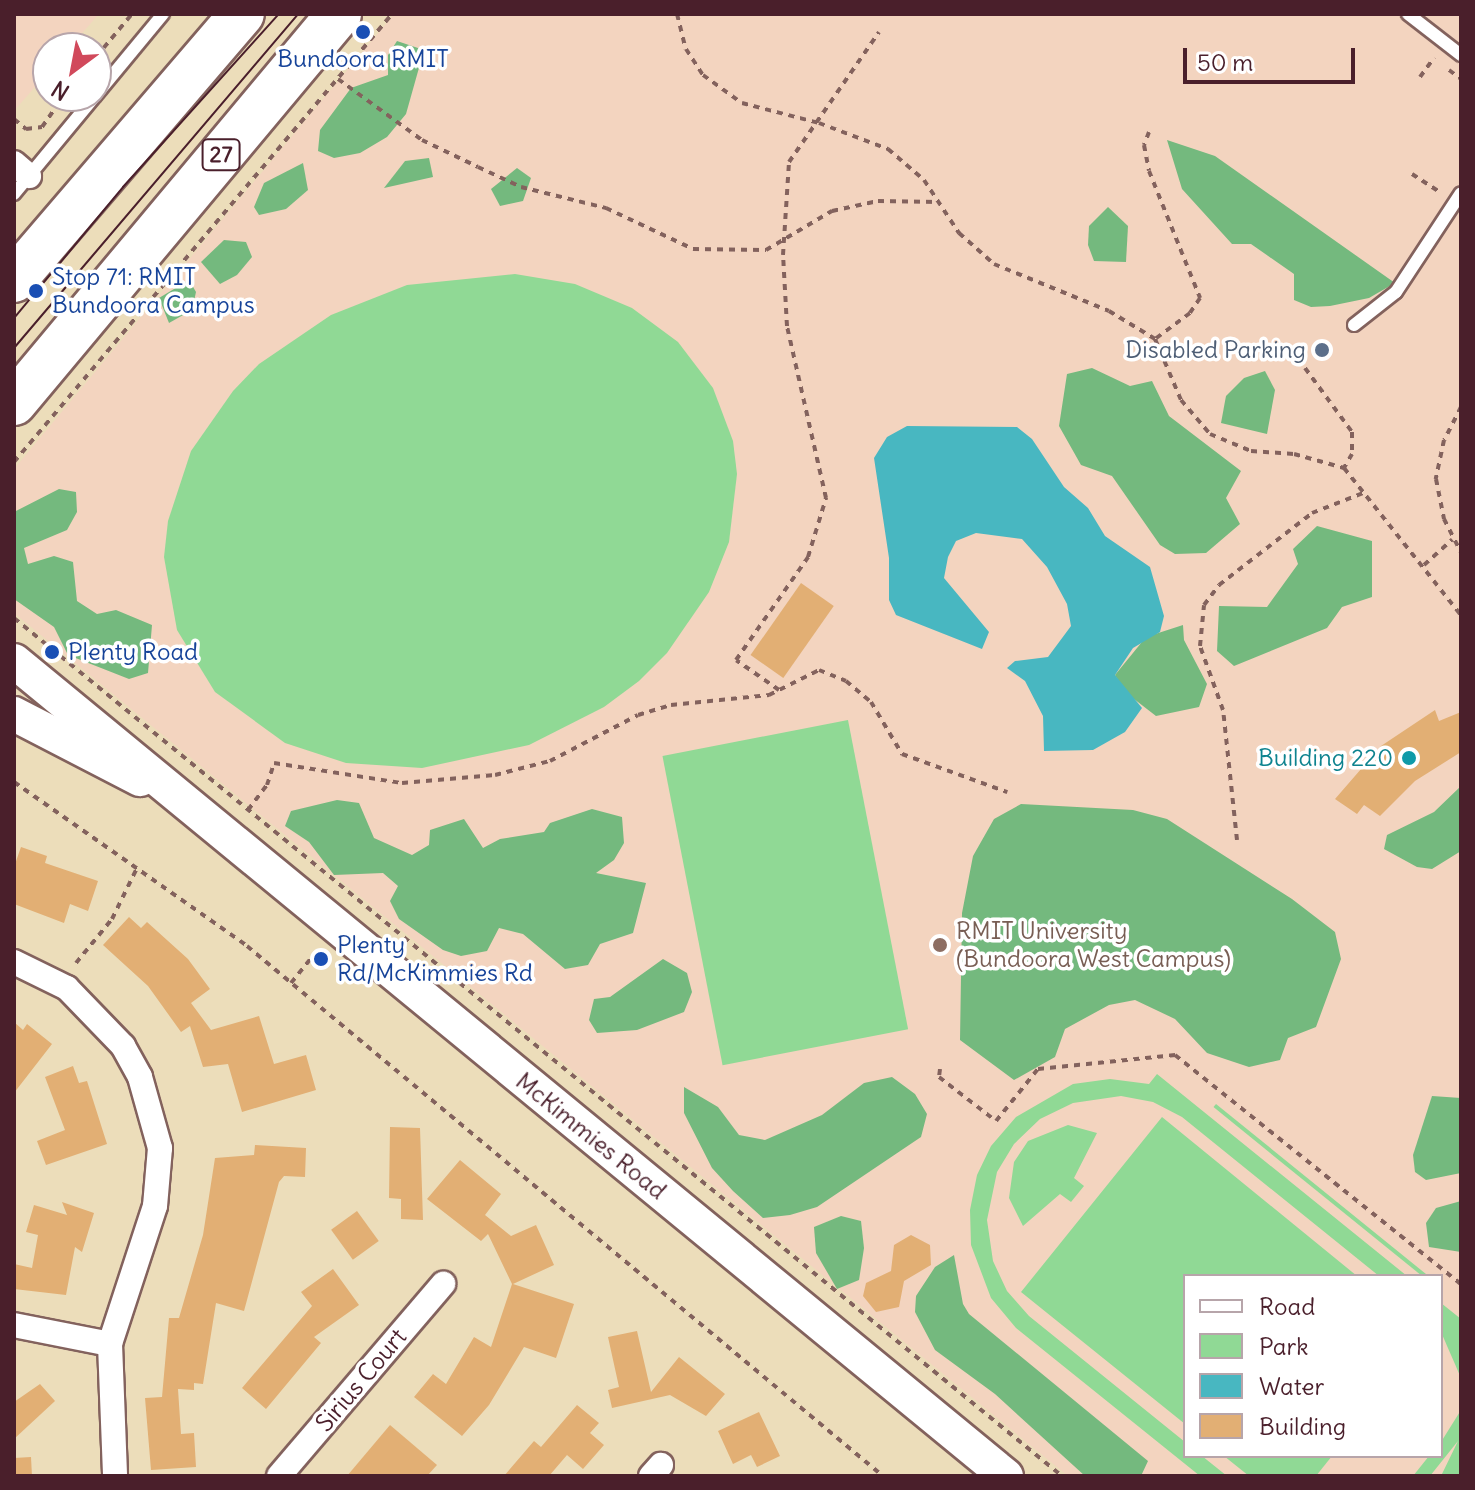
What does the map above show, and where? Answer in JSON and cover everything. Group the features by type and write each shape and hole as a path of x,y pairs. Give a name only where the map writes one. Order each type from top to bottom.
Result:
{"highway":[{"path":"14,280 242,14"},
{"name":"27","path":"14,403 339,14"}],"main road":[{"name":"McKimmies Road","path":"14,661 139,759 176,797 1006,1476"},
{"name":"McKimmies Road","path":"14,714 176,797"}],"street":[{"path":"14,962 67,988 97,1014 123,1046 153,1113 160,1148 155,1206 110,1344 115,1476"},
{"name":"Sirius Court","path":"279,1476 443,1284"},
{"path":"14,1325 110,1344"}],"lane":[{"path":"112,76 163,14"},
{"path":"1408,14 1461,55"},
{"path":"19,178 81,112"},
{"path":"1354,325 1396,292 1458,198"}],"path":[{"path":"112,38 132,14"},
{"path":"14,462 392,14"},
{"path":"677,14 686,49 703,75 742,103 819,123 888,149 924,180 959,233 994,264 1109,311 1155,339 1181,400 1210,434 1251,451 1294,454 1344,468 1461,615"},
{"path":"779,690 736,660 808,557 826,498 787,326 783,238 789,162 819,123 879,32"},
{"path":"1420,77 1434,58"},
{"path":"338,79 422,140 478,167 521,187 606,208 693,249 766,250 832,211 878,201 939,202"},
{"path":"14,120 26,129 42,127 53,112"},
{"path":"1149,132 1144,145 1149,171 1200,298 1190,313 1155,339"},
{"path":"1412,174 1458,198"},
{"path":"1305,368 1352,432 1352,454 1344,468"},
{"path":"1461,407 1444,440 1436,479 1453,540 1461,553"},
{"path":"1237,840 1223,710 1200,646 1204,605 1219,585 1312,513 1366,492"},
{"path":"1424,565 1453,540"},
{"path":"14,618 1062,1476"},
{"path":"248,810 267,785 274,763 378,782 495,775 564,756 638,715 779,690 819,670 846,681 871,702 902,754 1007,792"},
{"path":"14,782 137,868 291,983 883,1476"},
{"path":"76,963 112,919 137,868"},
{"path":"291,983 314,955"},
{"path":"940,1069 939,1077 996,1121 1038,1069 1175,1055 1461,1284"}],"shaded area":[{"path":"14,14 99,14 83,32 32,32 32,90 14,111"},
{"name":"RMIT University (Bundoora West Campus)","path":"394,14 1461,14 1461,1476 1068,1476 14,613 14,469"}],"green space":[{"path":"397,41 424,50 406,114 387,137 360,153 334,158 318,151 320,130 351,88 388,75 388,55"},
{"path":"1167,140 1215,156 1395,283 1369,298 1330,306 1311,307 1294,300 1294,274 1251,244 1232,244 1182,189"},
{"path":"429,158 433,177 384,188 405,161"},
{"path":"303,163 308,190 286,209 259,215 254,207 264,183"},
{"path":"517,168 531,178 523,201 500,206 491,189"},
{"path":"1108,207 1128,226 1126,262 1094,261 1088,245 1089,226"},
{"path":"224,240 246,242 252,257 237,275 220,284 201,262"},
{"path":"515,274 575,284 632,308 678,342 713,388 733,441 737,474 729,542 709,592 667,653 639,681 604,707 529,745 422,768 346,763 285,743 215,692 177,630 164,557 168,521 191,451 233,391 259,364 331,315 407,285"},
{"path":"189,280 196,292 192,310 169,323 159,298"},
{"path":"1092,368 1130,386 1152,381 1169,416 1241,471 1226,498 1240,524 1206,553 1175,554 1160,545 1112,476 1081,465 1059,426 1067,374"},
{"path":"1265,371 1275,390 1267,434 1221,423 1226,396 1244,378"},
{"path":"59,489 76,492 77,512 67,530 24,548 28,564 54,556 73,562 77,601 97,614 116,610 152,625 148,673 129,679 68,655 54,627 14,599 14,512"},
{"path":"1317,526 1372,541 1372,597 1342,607 1327,628 1234,666 1217,651 1219,606 1267,607 1298,564 1293,549"},
{"path":"1183,625 1184,640 1207,684 1199,707 1156,716 1125,692 1115,675 1146,637"},
{"path":"848,720 908,1029 723,1065 662,756"},
{"path":"1461,786 1461,851 1432,869 1417,867 1384,849 1387,835 1434,812"},
{"path":"337,800 359,803 374,838 412,855 429,845 430,830 464,819 483,848 500,839 544,832 550,823 592,809 622,817 624,843 614,860 596,873 646,883 633,933 600,944 588,965 565,969 523,934 499,928 487,951 461,956 443,950 399,919 390,901 398,886 383,873 334,875 309,842 285,826 291,811"},
{"path":"1021,804 1133,810 1167,819 1292,899 1335,932 1341,959 1316,1027 1288,1038 1280,1060 1249,1067 1207,1053 1175,1019 1135,1000 1109,1005 1065,1029 1055,1057 1014,1080 960,1040 962,913 973,856 994,819"},
{"path":"663,959 687,973 692,992 684,1012 637,1030 597,1033 589,1020 594,999 610,997"},
{"path":"1157,1074 1405,1274 1377,1274 1182,1117 1153,1102 1121,1096 1073,1103 1040,1119 1014,1144 997,1172 987,1220 993,1261 1007,1291 1029,1316 1183,1440 1183,1458 1204,1458 1227,1476 1200,1476 1016,1328 991,1298 971,1245 970,1210 977,1175 991,1146 1016,1117 1073,1084 1110,1079 1149,1084"},
{"path":"892,1077 915,1094 927,1114 921,1137 817,1207 790,1215 763,1218 733,1191 712,1168 684,1113 684,1087 718,1107 739,1135 765,1140 822,1115 864,1083"},
{"path":"1432,1096 1461,1098 1461,1173 1426,1180 1415,1172 1413,1155"},
{"path":"1216,1104 1426,1274 1420,1274 1213,1107"},
{"path":"1162,1117 1355,1274 1183,1274 1183,1422 1021,1292"},
{"path":"1068,1125 1097,1133 1074,1178 1084,1186 1071,1202 1060,1194 1023,1226 1009,1198 1014,1162 1028,1141"},
{"path":"1461,1201 1461,1252 1429,1247 1426,1223 1436,1208"},
{"path":"841,1216 861,1221 864,1248 859,1280 837,1289 816,1253 814,1227"},
{"path":"954,1255 963,1304 969,1314 1148,1461 1141,1476 1085,1476 995,1394 935,1350 915,1312 916,1296 935,1267"},
{"path":"1443,1305 1461,1319 1461,1378 1443,1337"},
{"path":"1461,1410 1461,1476 1441,1476 1458,1441 1430,1476 1413,1476 1427,1458 1443,1458 1443,1439"},
{"path":"1226,1458 1330,1458 1316,1476 1249,1476"}],"water":[{"path":"907,426 1017,427 1032,439 1064,487 1088,508 1105,536 1150,567 1164,616 1160,632 1133,648 1115,675 1142,708 1125,732 1093,750 1044,751 1043,716 1025,681 1007,668 1015,661 1048,657 1071,626 1067,604 1047,567 1022,539 976,533 956,541 948,557 944,578 989,632 982,649 896,615 889,600 889,558 874,458 887,437"}],"building":[{"path":"801,583 834,606 783,678 751,655"},
{"name":"Building 220","path":"1435,710 1439,721 1461,712 1461,752 1415,781 1380,816 1364,805 1357,814 1335,799 1381,746"},
{"path":"21,847 47,856 45,863 98,881 88,911 70,904 64,923 14,904 14,867"},
{"path":"129,917 141,928 147,922 188,959 210,989 191,1003 211,1030 259,1016 274,1064 306,1055 316,1090 242,1112 228,1064 203,1067 190,1026 181,1032 148,986 103,945"},
{"path":"14,1022 23,1030 27,1024 52,1044 14,1093"},
{"path":"73,1066 79,1083 87,1081 107,1144 46,1165 37,1141 65,1130 45,1077"},
{"path":"390,1127 420,1128 423,1220 401,1219 401,1199 389,1198"},
{"path":"255,1145 306,1148 305,1177 284,1176 279,1182 244,1311 216,1303 203,1384 194,1383 194,1390 178,1389 181,1434 194,1433 196,1467 151,1470 145,1398 162,1397 169,1318 179,1318 203,1235 215,1158 254,1155"},
{"path":"460,1160 501,1194 485,1215 511,1236 536,1225 554,1265 513,1284 574,1304 556,1358 524,1347 489,1405 462,1436 414,1397 433,1374 446,1384 474,1337 491,1347 512,1284 488,1234 481,1241 427,1199"},
{"path":"62,1202 94,1213 82,1252 75,1247 66,1295 14,1289 14,1264 32,1268 38,1235 26,1232 34,1205 67,1215"},
{"path":"357,1211 379,1241 353,1260 331,1230"},
{"path":"911,1235 930,1245 931,1265 904,1281 899,1307 876,1312 863,1296 866,1283 891,1271 894,1245"},
{"path":"333,1269 359,1305 314,1337 321,1343 266,1409 242,1388 312,1306 301,1292"},
{"path":"637,1331 651,1392 679,1357 725,1394 706,1416 670,1395 612,1408 608,1390 619,1387 608,1337"},
{"path":"40,1384 55,1401 14,1439 14,1402"},
{"path":"577,1405 599,1423 590,1433 604,1445 583,1469 567,1455 549,1476 504,1476 534,1441 541,1447"},
{"path":"759,1412 780,1456 757,1467 751,1455 733,1464 718,1431"},
{"path":"390,1425 437,1465 427,1476 347,1476"},
{"path":"31,1457 32,1476 15,1476 14,1458"}],"tram line":[{"path":"14,318 123,187 279,14"},
{"path":"14,348 298,14"}],"place":[{"name":"Bundoora RMIT","path":"363,32"},
{"name":"Stop 71: RMIT Bundoora Campus","path":"36,291"},
{"name":"Disabled Parking","path":"1322,350"},
{"name":"Plenty Road","path":"52,652"},
{"name":"Building 220","path":"1409,758"},
{"name":"RMIT University (Bundoora West Campus)","path":"940,945"},
{"name":"Plenty Rd/McKimmies Rd","path":"321,959"}]}
